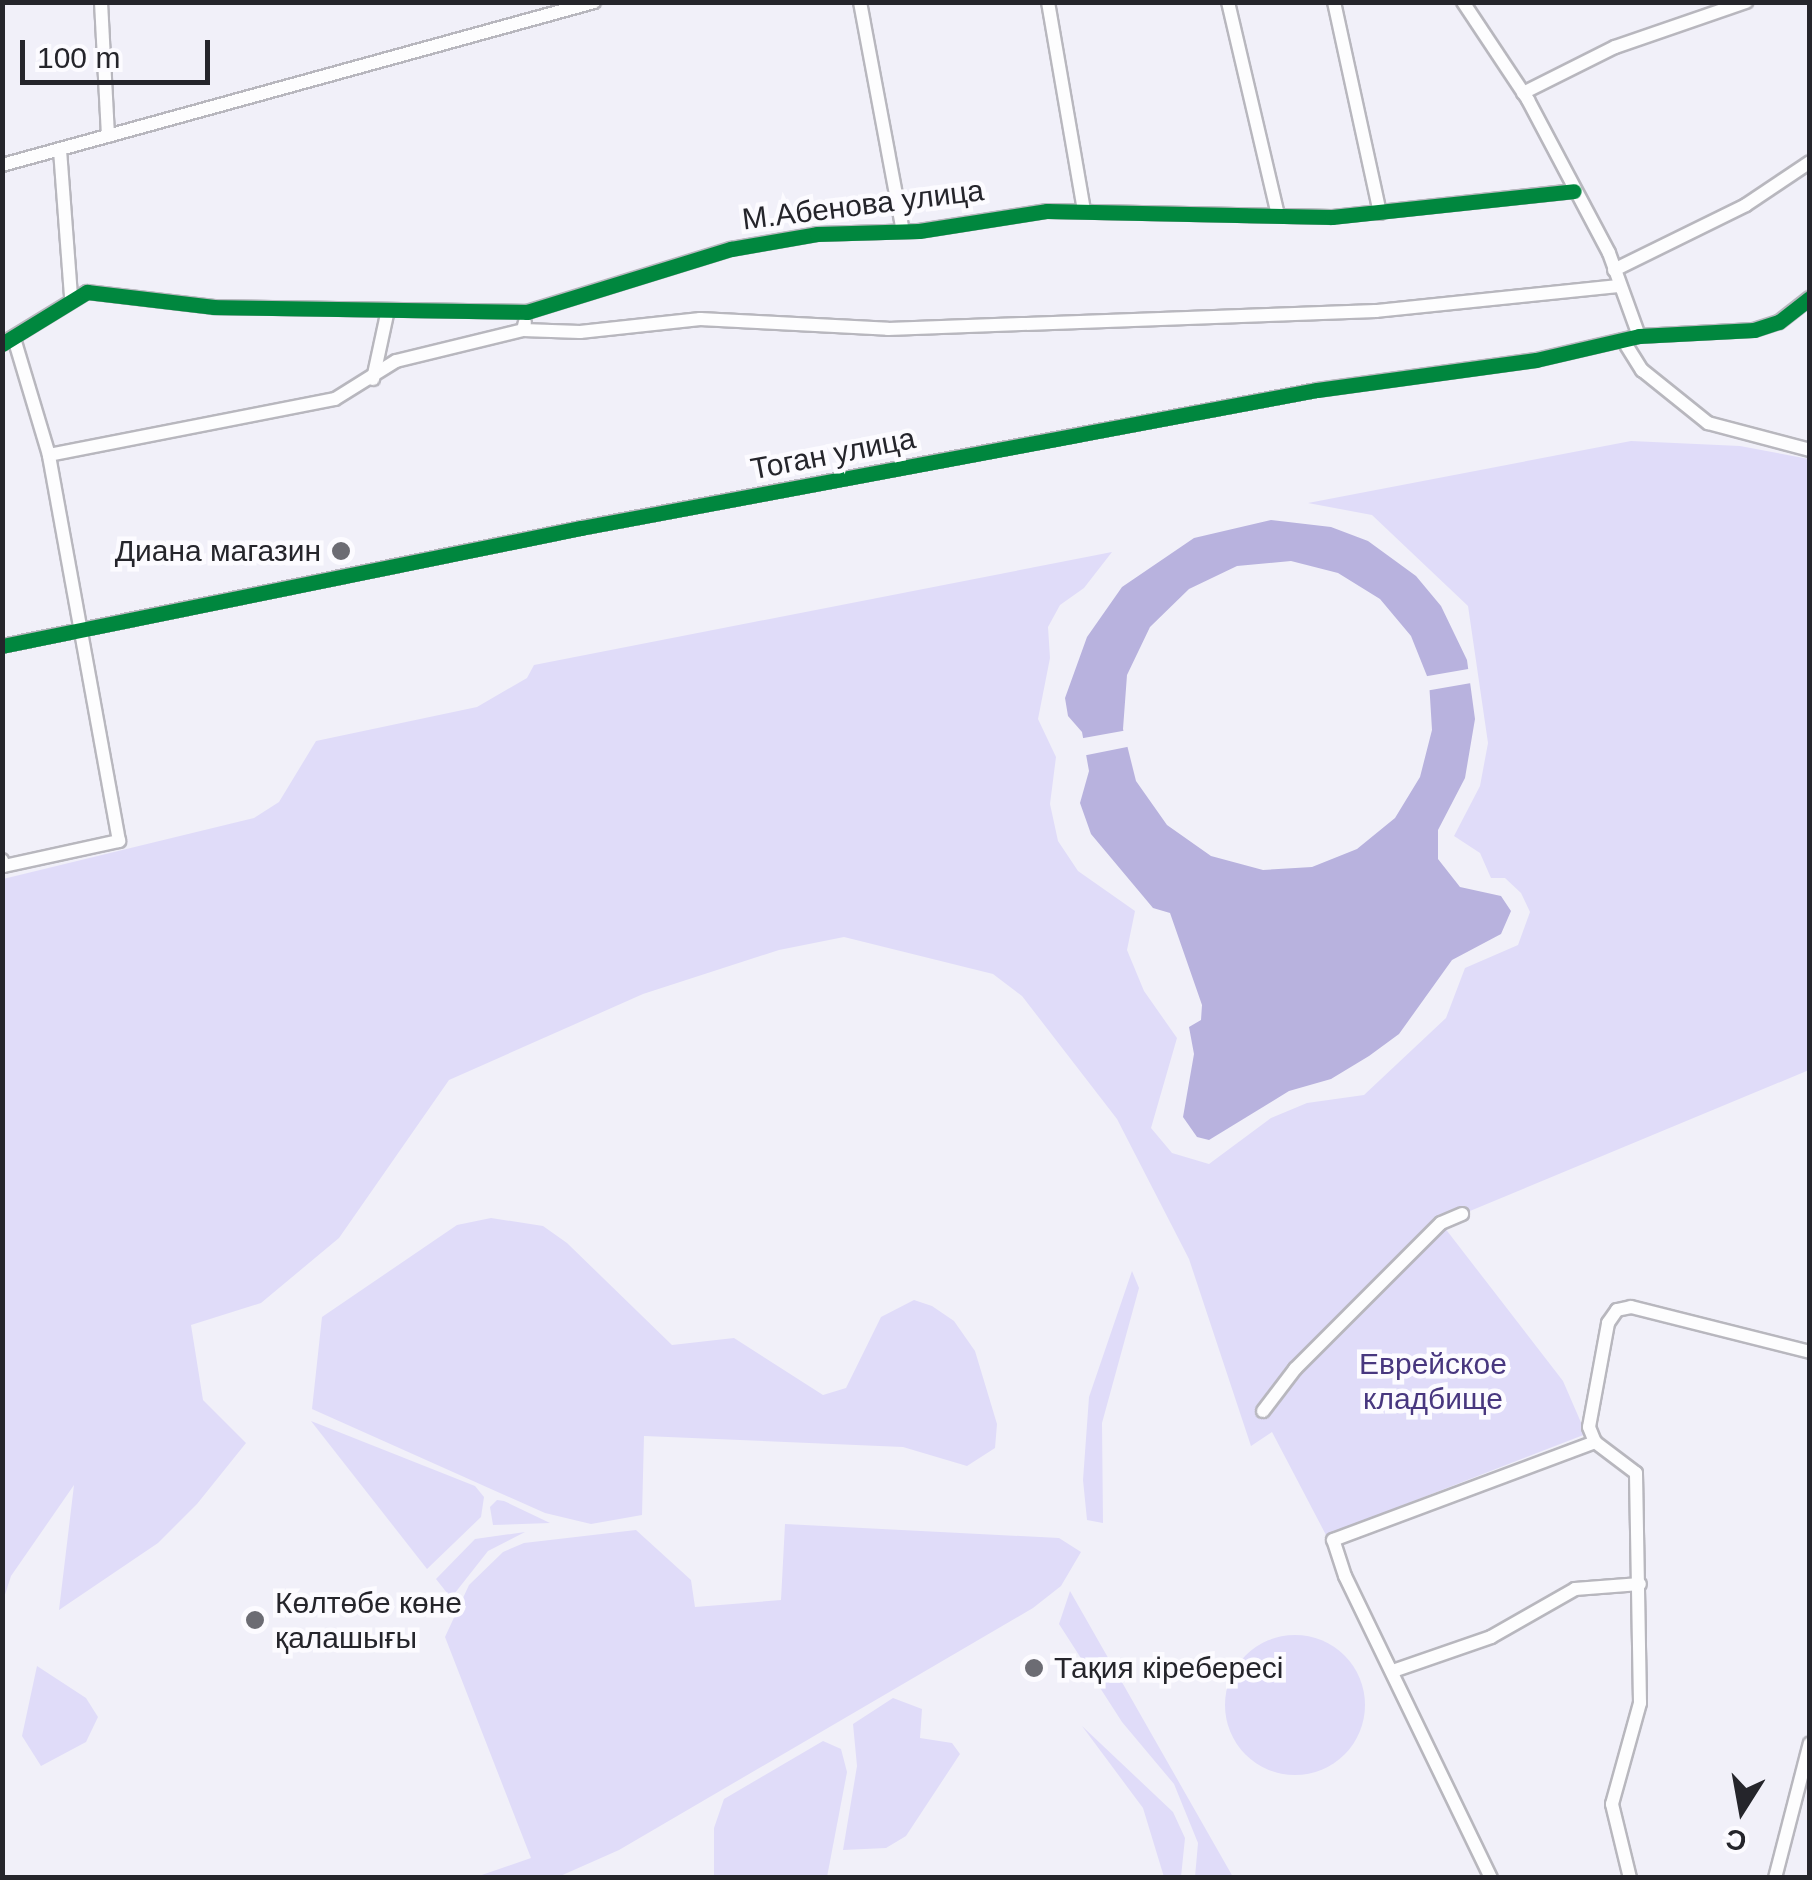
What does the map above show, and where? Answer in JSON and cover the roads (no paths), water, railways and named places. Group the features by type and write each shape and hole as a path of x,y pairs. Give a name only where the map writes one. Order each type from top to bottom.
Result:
{"street":[{"path":"101,2 108,136"},
{"path":"2,165 594,2"},
{"name":"М.Абенова улица","path":"860,2 902,226"},
{"path":"1048,2 1084,210"},
{"path":"1228,2 1278,215"},
{"path":"1334,2 1380,213"},
{"path":"1464,2 1522,93 1574,191 1614,270 1638,336"},
{"path":"1522,93 1615,47 1746,2"},
{"path":"2,860 4,866 120,841 49,455 8,341 71,298 60,150"},
{"path":"1614,270 1746,205 1810,162"},
{"name":"М.Абенова улица","path":"71,298 87,292 165,304 387,314 527,312 732,249 902,226 920,231 1084,210 1278,215 1380,213 1574,191"},
{"path":"49,455 335,399 373,379 396,361 523,330 580,332 700,320 888,330 1376,312 1620,286"},
{"name":"Тоган улица","path":"2,646 580,528 1638,336 1779,322 1810,298"},
{"path":"523,330 527,312"},
{"path":"373,379 387,314"},
{"path":"1623,340 1642,370 1708,423 1810,450"},
{"path":"1264,1411 1295,1369 1441,1224 1462,1214"},
{"path":"1630,1878 1612,1804 1640,1702 1636,1473 1596,1442 1589,1428 1597,1368 1617,1310 1631,1306 1810,1352"},
{"path":"1492,1878 1345,1576 1334,1540 1596,1442"},
{"path":"1393,1670 1491,1636 1574,1588 1640,1584"},
{"path":"1775,1878 1810,1743"}],"place":[{"name":"Диана магазин","path":"341,551"},
{"name":"Көлтөбе көне қалашығы","path":"255,1620"},
{"name":"Тақия кіребересі","path":"1034,1668"}],"park label":[{"name":"Еврейское кладбище","path":"1433,1381"}]}
